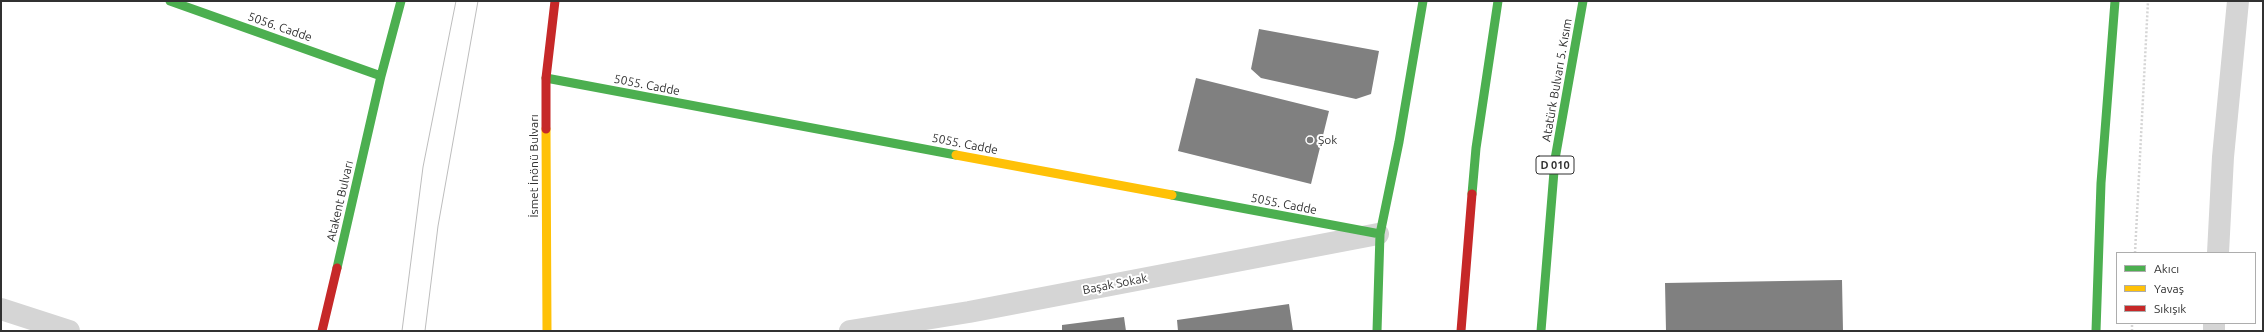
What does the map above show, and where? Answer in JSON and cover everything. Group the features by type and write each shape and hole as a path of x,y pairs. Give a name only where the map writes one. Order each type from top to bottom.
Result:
{"main road":[{"name":"5056. Cadde","path":"170,1 382,76"},
{"path":"382,76 401,1"},
{"name":"İsmet İnönü Bulvarı","path":"547,331 546,78 555,1"},
{"path":"1377,331 1380,234 1400,142 1423,1"},
{"path":"1461,331 1476,148 1498,1"},
{"name":"Atatürk Bulvarı 5. Kısım","path":"1541,331 1555,159 1583,1"},
{"path":"2096,331 2101,183 2115,1"},
{"name":"Atakent Bulvarı","path":"322,331 382,76"},
{"name":"5055. Cadde","path":"546,78 1380,234"}],"street":[{"path":"2218,252 2223,157 2238,1"},
{"name":"Başak Sokak","path":"850,331 970,322 1380,234"},
{"path":"1,309 69,331"}],"path":[{"path":"2135,252 2148,1"}],"building":[{"path":"1259,29 1379,51 1371,94 1356,99 1261,78 1251,69"},
{"path":"1196,78 1329,111 1311,184 1178,151"},
{"path":"1842,280 1843,331 1666,331 1665,283"},
{"path":"1289,304 1293,331 1178,331 1177,320"},
{"path":"1124,317 1126,331 1062,331 1062,325"}],"tram line":[{"path":"402,331 423,167 456,1"},
{"path":"425,331 438,226 478,1"}],"traffic: fast":[{"path":"170,1 381,76 337,268"},
{"path":"381,76 401,1"},
{"path":"1377,331 1380,234 1399,142 1423,1"},
{"path":"1472,194 1476,148 1498,1"},
{"path":"1541,331 1555,159 1583,1"},
{"path":"2096,331 2101,183 2115,1"},
{"path":"546,78 956,155"},
{"path":"1172,195 1380,234"}],"traffic: slow":[{"path":"546,129 547,331"},
{"path":"956,155 1172,195"}],"traffic: jam":[{"path":"546,129 546,78 555,1"},
{"path":"1461,331 1472,194"},
{"path":"322,331 337,268"}],"place":[{"name":"Şok","path":"1310,140"}]}
